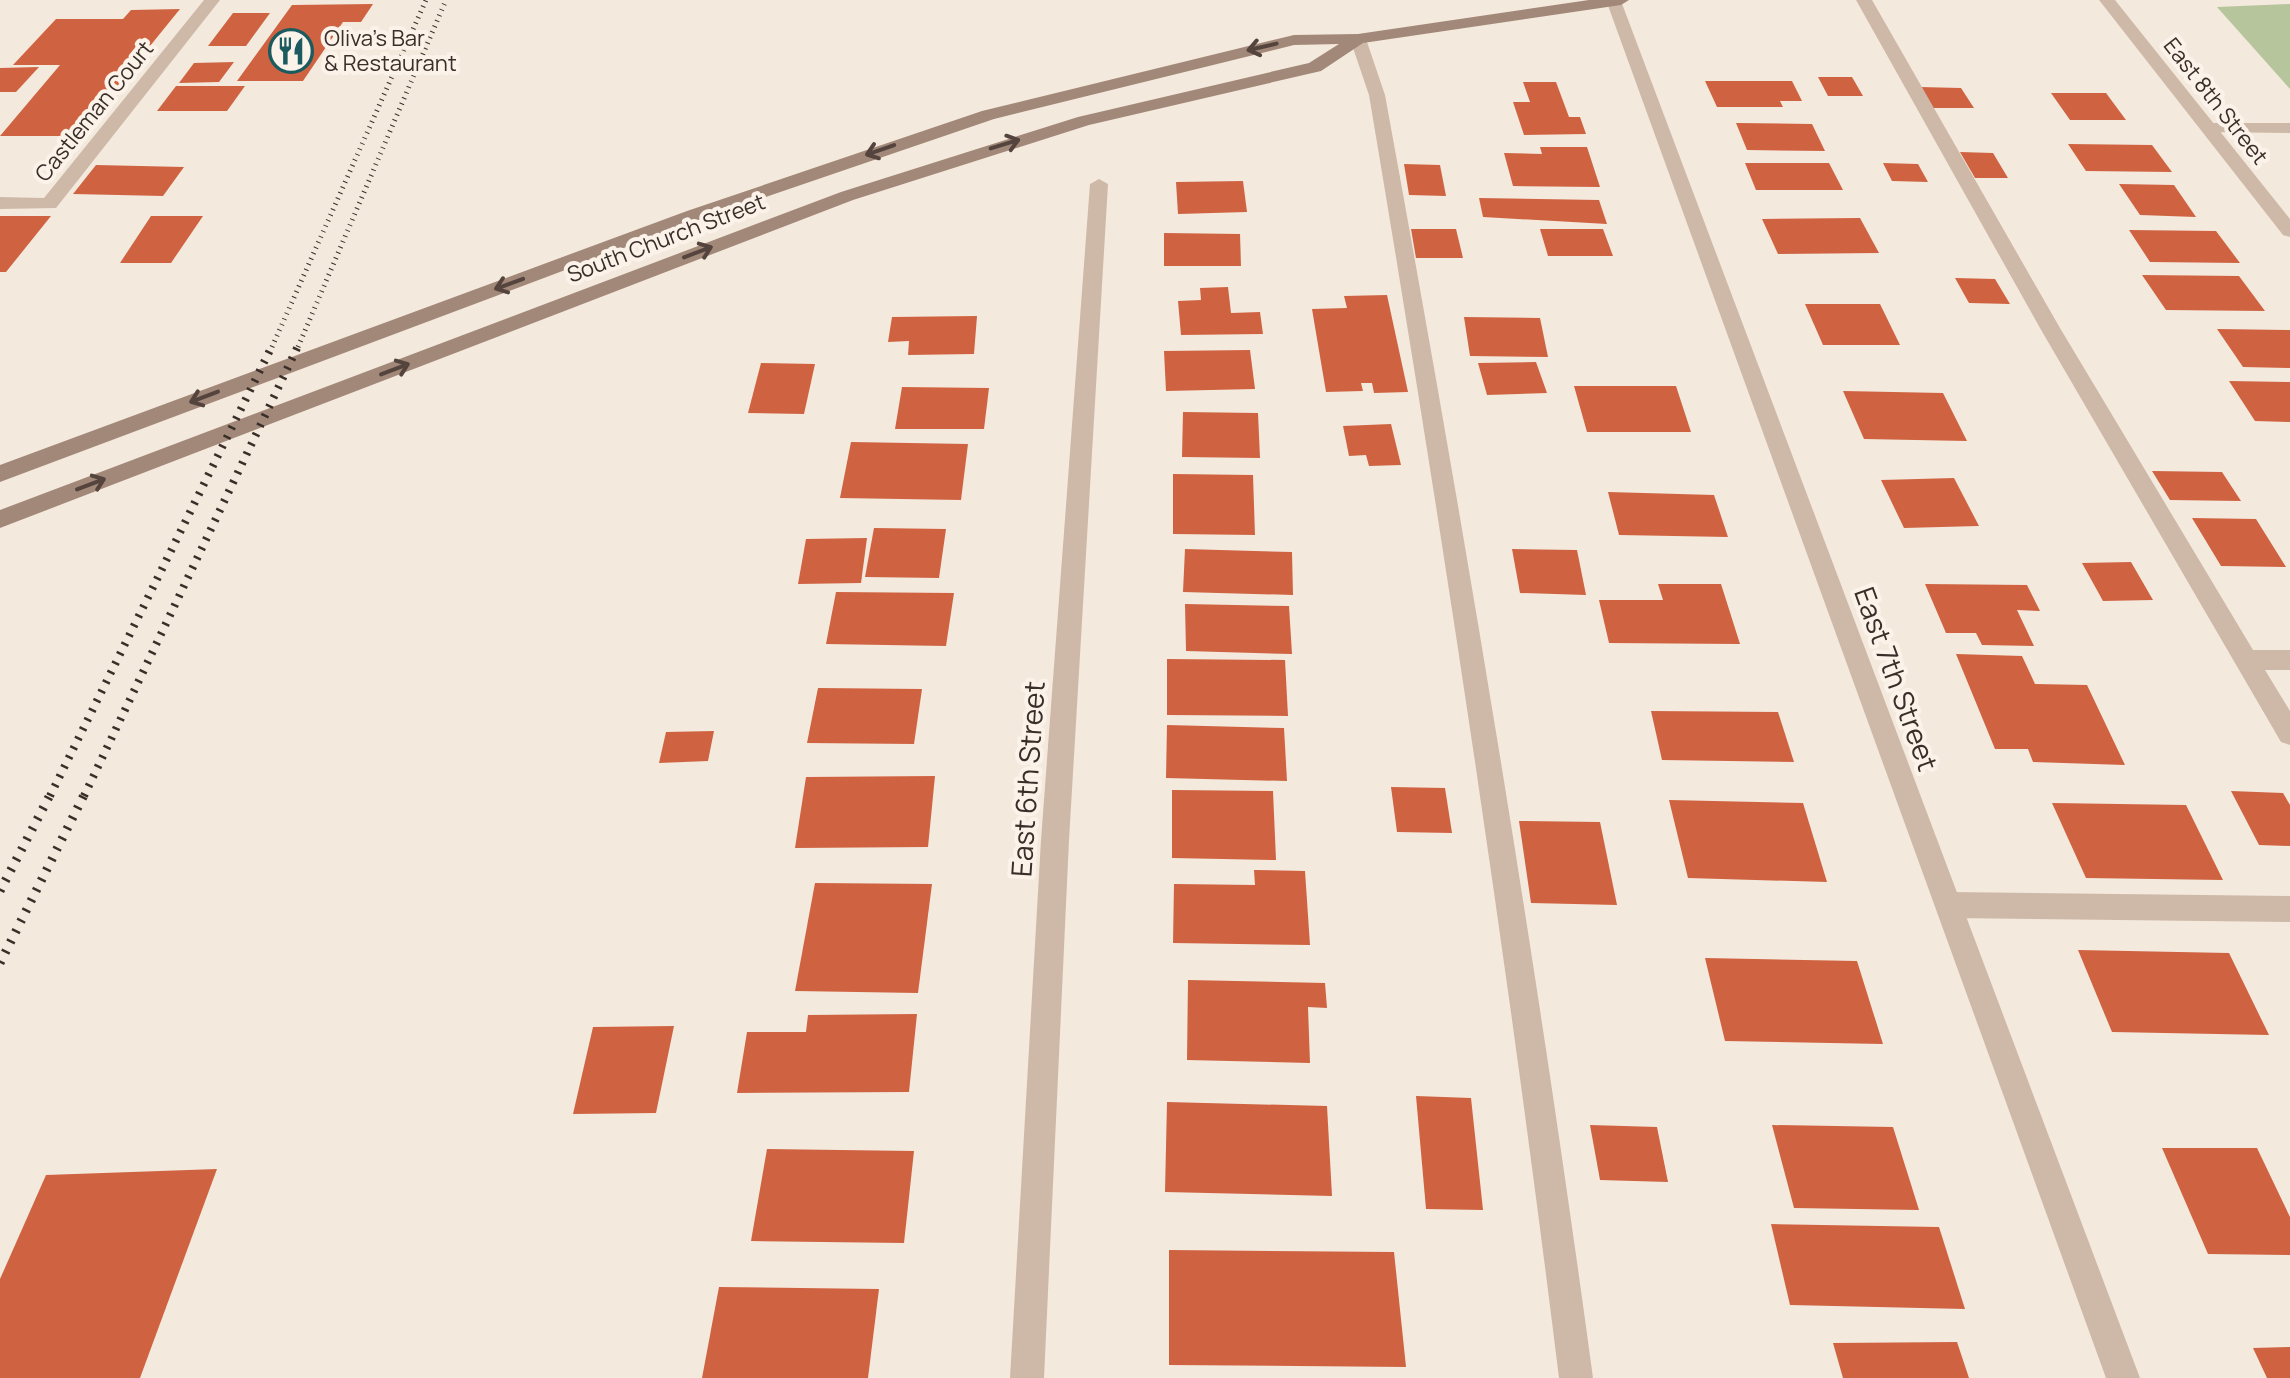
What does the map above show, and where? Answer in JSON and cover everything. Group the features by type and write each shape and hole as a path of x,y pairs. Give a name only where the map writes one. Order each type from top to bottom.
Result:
{"main road":[{"name":"South Church Street","path":"0,474 694,215 916,137 1067,93 1294,40 1358,39 1621,0"},
{"name":"South Church Street","path":"0,519 847,196 1084,121 1316,67 1358,39"}],"street":[{"name":"Castleman Court","path":"0,203 50,204 212,0"},
{"name":"East 7th Street","path":"1612,0 2122,1378"},
{"path":"1864,0 2050,328 2290,734"},
{"name":"East 8th Street","path":"2107,0 2290,231"},
{"path":"1358,39 1377,95 1446,490 1537,1074 1576,1378"},
{"path":"2208,128 2290,128"},
{"name":"East 6th Street","path":"1028,1378 1055,840 1100,184"},
{"path":"2247,660 2290,660"},
{"path":"1949,906 2290,909"}],"green space":[{"path":"2290,4 2290,89 2217,7"}],"building":[{"name":"Oliva's Bar & Restaurant","path":"373,4 361,22 343,22 303,81 237,81 292,5"},
{"path":"180,9 77,136 0,136 60,65 13,65 56,19 123,19 131,10"},
{"path":"233,13 270,13 246,46 208,46"},
{"path":"234,62 219,82 179,83 194,63"},
{"path":"39,67 16,92 0,92 0,68"},
{"path":"1818,77 1852,77 1863,96 1828,96"},
{"path":"1705,81 1792,81 1802,101 1780,101 1783,107 1717,107"},
{"path":"1523,82 1556,82 1569,117 1580,117 1586,134 1524,135 1513,102 1530,102"},
{"path":"176,86 245,86 227,111 157,111"},
{"path":"1920,87 1961,88 1974,108 1933,108"},
{"path":"2051,93 2106,93 2126,120 2070,120"},
{"path":"1736,123 1812,124 1825,151 1747,150"},
{"path":"2068,144 2152,145 2172,172 2086,171"},
{"path":"1540,147 1587,147 1600,187 1513,186 1504,153 1542,154"},
{"path":"1960,152 1993,153 2008,178 1975,178"},
{"path":"1745,163 1829,163 1843,190 1756,190"},
{"path":"1883,163 1918,164 1928,182 1892,181"},
{"path":"1404,164 1440,165 1446,196 1409,195"},
{"path":"96,165 184,167 163,196 73,194"},
{"path":"1243,181 1247,212 1178,214 1176,182"},
{"path":"2119,184 2174,185 2196,217 2140,215"},
{"path":"1479,198 1599,200 1607,224 1483,217"},
{"path":"0,216 51,216 6,272 0,272"},
{"path":"151,216 203,216 171,263 120,263"},
{"path":"1860,218 1879,253 1778,254 1762,219"},
{"path":"1411,229 1456,229 1463,258 1416,258"},
{"path":"1540,229 1603,229 1613,256 1548,256"},
{"path":"2129,230 2216,231 2240,263 2150,262"},
{"path":"1164,233 1240,234 1241,266 1164,266"},
{"path":"2142,275 2239,276 2265,311 2166,310"},
{"path":"1955,278 1995,279 2010,304 1969,303"},
{"path":"1228,287 1231,313 1260,312 1263,334 1181,335 1178,301 1201,300 1200,288"},
{"path":"1387,295 1408,392 1374,393 1372,383 1361,383 1363,391 1326,392 1312,309 1347,308 1344,296"},
{"path":"1805,304 1880,304 1900,345 1823,345"},
{"path":"977,316 974,354 908,355 909,341 888,342 892,317"},
{"path":"1464,317 1540,318 1548,357 1470,356"},
{"path":"2217,329 2290,330 2290,368 2243,367"},
{"path":"1250,350 1255,389 1166,391 1164,351"},
{"path":"1536,362 1547,393 1487,395 1478,363"},
{"path":"761,363 815,364 804,414 748,413"},
{"path":"2229,381 2290,382 2290,422 2255,421"},
{"path":"1574,386 1676,386 1691,432 1587,432"},
{"path":"902,387 989,388 984,429 895,429"},
{"path":"1843,391 1943,393 1967,441 1864,439"},
{"path":"1183,412 1258,413 1260,458 1182,457"},
{"path":"1391,424 1401,465 1369,466 1366,455 1349,456 1343,426"},
{"path":"851,442 968,444 961,500 840,498"},
{"path":"2152,471 2222,472 2241,501 2170,500"},
{"path":"1173,474 1253,475 1255,535 1173,534"},
{"path":"1954,478 1979,526 1904,528 1881,480"},
{"path":"1608,492 1714,495 1728,537 1619,535"},
{"path":"2192,518 2256,519 2286,567 2221,566"},
{"path":"874,528 946,529 939,578 865,577"},
{"path":"867,538 861,583 798,584 806,539"},
{"path":"1185,549 1292,552 1293,595 1183,592"},
{"path":"1512,549 1577,550 1586,595 1520,593"},
{"path":"2131,562 2153,600 2103,601 2082,563"},
{"path":"1658,584 1721,584 1740,644 1609,643 1599,600 1663,600"},
{"path":"1925,584 2027,585 2040,611 2017,610 2034,646 1982,645 1976,633 1946,633"},
{"path":"836,592 954,593 946,646 826,644"},
{"path":"1185,604 1289,606 1292,654 1186,651"},
{"path":"1956,654 2022,656 2035,684 2087,685 2125,765 2033,762 2028,749 1995,749"},
{"path":"1167,659 1285,660 1288,716 1167,715"},
{"path":"818,688 922,689 914,744 807,743"},
{"path":"1651,711 1778,712 1794,762 1662,760"},
{"path":"1167,725 1284,728 1287,781 1166,778"},
{"path":"714,731 708,761 659,763 666,732"},
{"path":"935,776 928,847 795,848 806,777"},
{"path":"1391,787 1445,788 1452,833 1397,832"},
{"path":"1172,790 1273,791 1276,860 1172,858"},
{"path":"2231,791 2283,793 2290,805 2290,846 2259,845"},
{"path":"1669,800 1803,803 1827,882 1688,878"},
{"path":"2052,803 2186,805 2223,880 2086,878"},
{"path":"1519,821 1600,822 1617,905 1531,903"},
{"path":"1254,870 1305,871 1310,945 1173,943 1174,884 1255,885"},
{"path":"815,883 932,884 918,993 795,991"},
{"path":"2078,950 2229,953 2269,1035 2112,1032"},
{"path":"1705,958 1857,961 1883,1044 1725,1041"},
{"path":"1188,980 1325,983 1327,1008 1308,1007 1310,1063 1187,1060"},
{"path":"917,1014 909,1092 737,1093 747,1032 806,1032 808,1015"},
{"path":"674,1026 656,1113 573,1114 593,1027"},
{"path":"1416,1096 1471,1098 1483,1210 1426,1209"},
{"path":"1167,1102 1327,1106 1332,1196 1165,1192"},
{"path":"1590,1125 1657,1127 1668,1182 1600,1180"},
{"path":"1772,1125 1893,1127 1919,1210 1794,1208"},
{"path":"2162,1148 2257,1148 2290,1217 2290,1255 2208,1254"},
{"path":"767,1149 914,1151 904,1243 751,1241"},
{"path":"217,1169 140,1378 0,1378 0,1279 46,1175"},
{"path":"1771,1224 1939,1227 1965,1309 1790,1305"},
{"path":"1169,1250 1394,1252 1406,1367 1169,1365"},
{"path":"719,1287 879,1289 868,1378 702,1378"},
{"path":"1957,1342 1969,1378 1843,1378 1833,1343"},
{"path":"2290,1347 2290,1378 2267,1378 2253,1348"}],"railway":[{"path":"272,347 426,0"},
{"path":"298,347 446,0"},
{"path":"50,796 273,344"},
{"path":"84,796 299,344"},
{"path":"0,891 51,793"},
{"path":"0,963 85,793"}],"place":[{"name":"Oliva's Bar & Restaurant","path":"291,51"}]}
